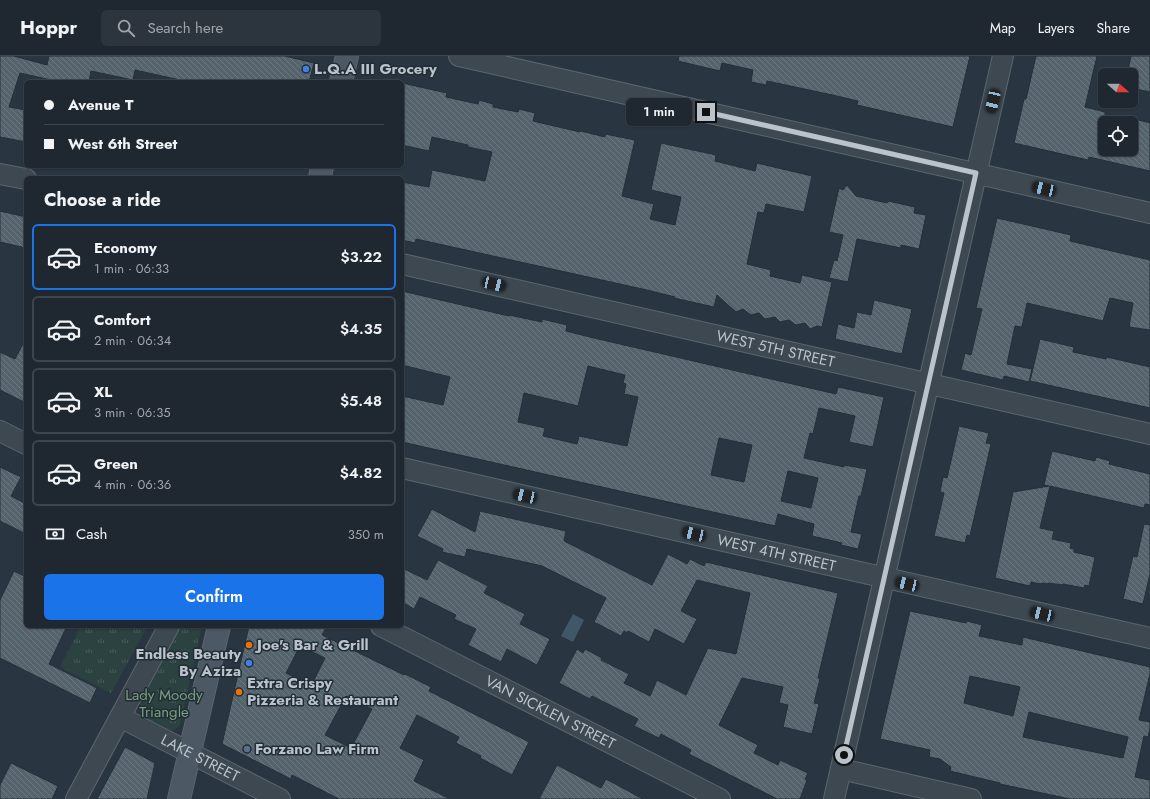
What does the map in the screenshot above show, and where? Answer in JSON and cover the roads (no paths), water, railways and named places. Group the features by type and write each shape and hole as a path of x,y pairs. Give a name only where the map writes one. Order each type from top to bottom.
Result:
{"main road":[{"path":"342,80 347,56"},
{"path":"179,799 219,628"}],"street":[{"path":"459,56 1150,213"},
{"path":"834,799 1003,56"},
{"path":"0,174 24,180"},
{"name":"WEST 5TH STREET","path":"404,264 1150,434"},
{"path":"0,431 24,443"},
{"name":"WEST 4TH STREET","path":"404,468 1150,638"},
{"path":"76,799 168,628"},
{"name":"VAN SICKLEN STREET","path":"385,628 720,799"},
{"name":"LAKE STREET","path":"120,717 280,799"},
{"path":"841,769 971,799"}],"water":[{"path":"573,614 584,620 573,642 561,636"}],"place":[{"name":"L.Q.A III Grocery","path":"306,69"},
{"name":"Joe's Bar & Grill","path":"249,645"},
{"name":"Endless Beauty By Aziza","path":"249,663"},
{"name":"Extra Crispy Pizzeria & Restaurant","path":"239,692"},
{"name":"Forzano Law Firm","path":"247,749"}],"park label":[{"name":"Lady Moody Triangle","path":"164,704"}]}
